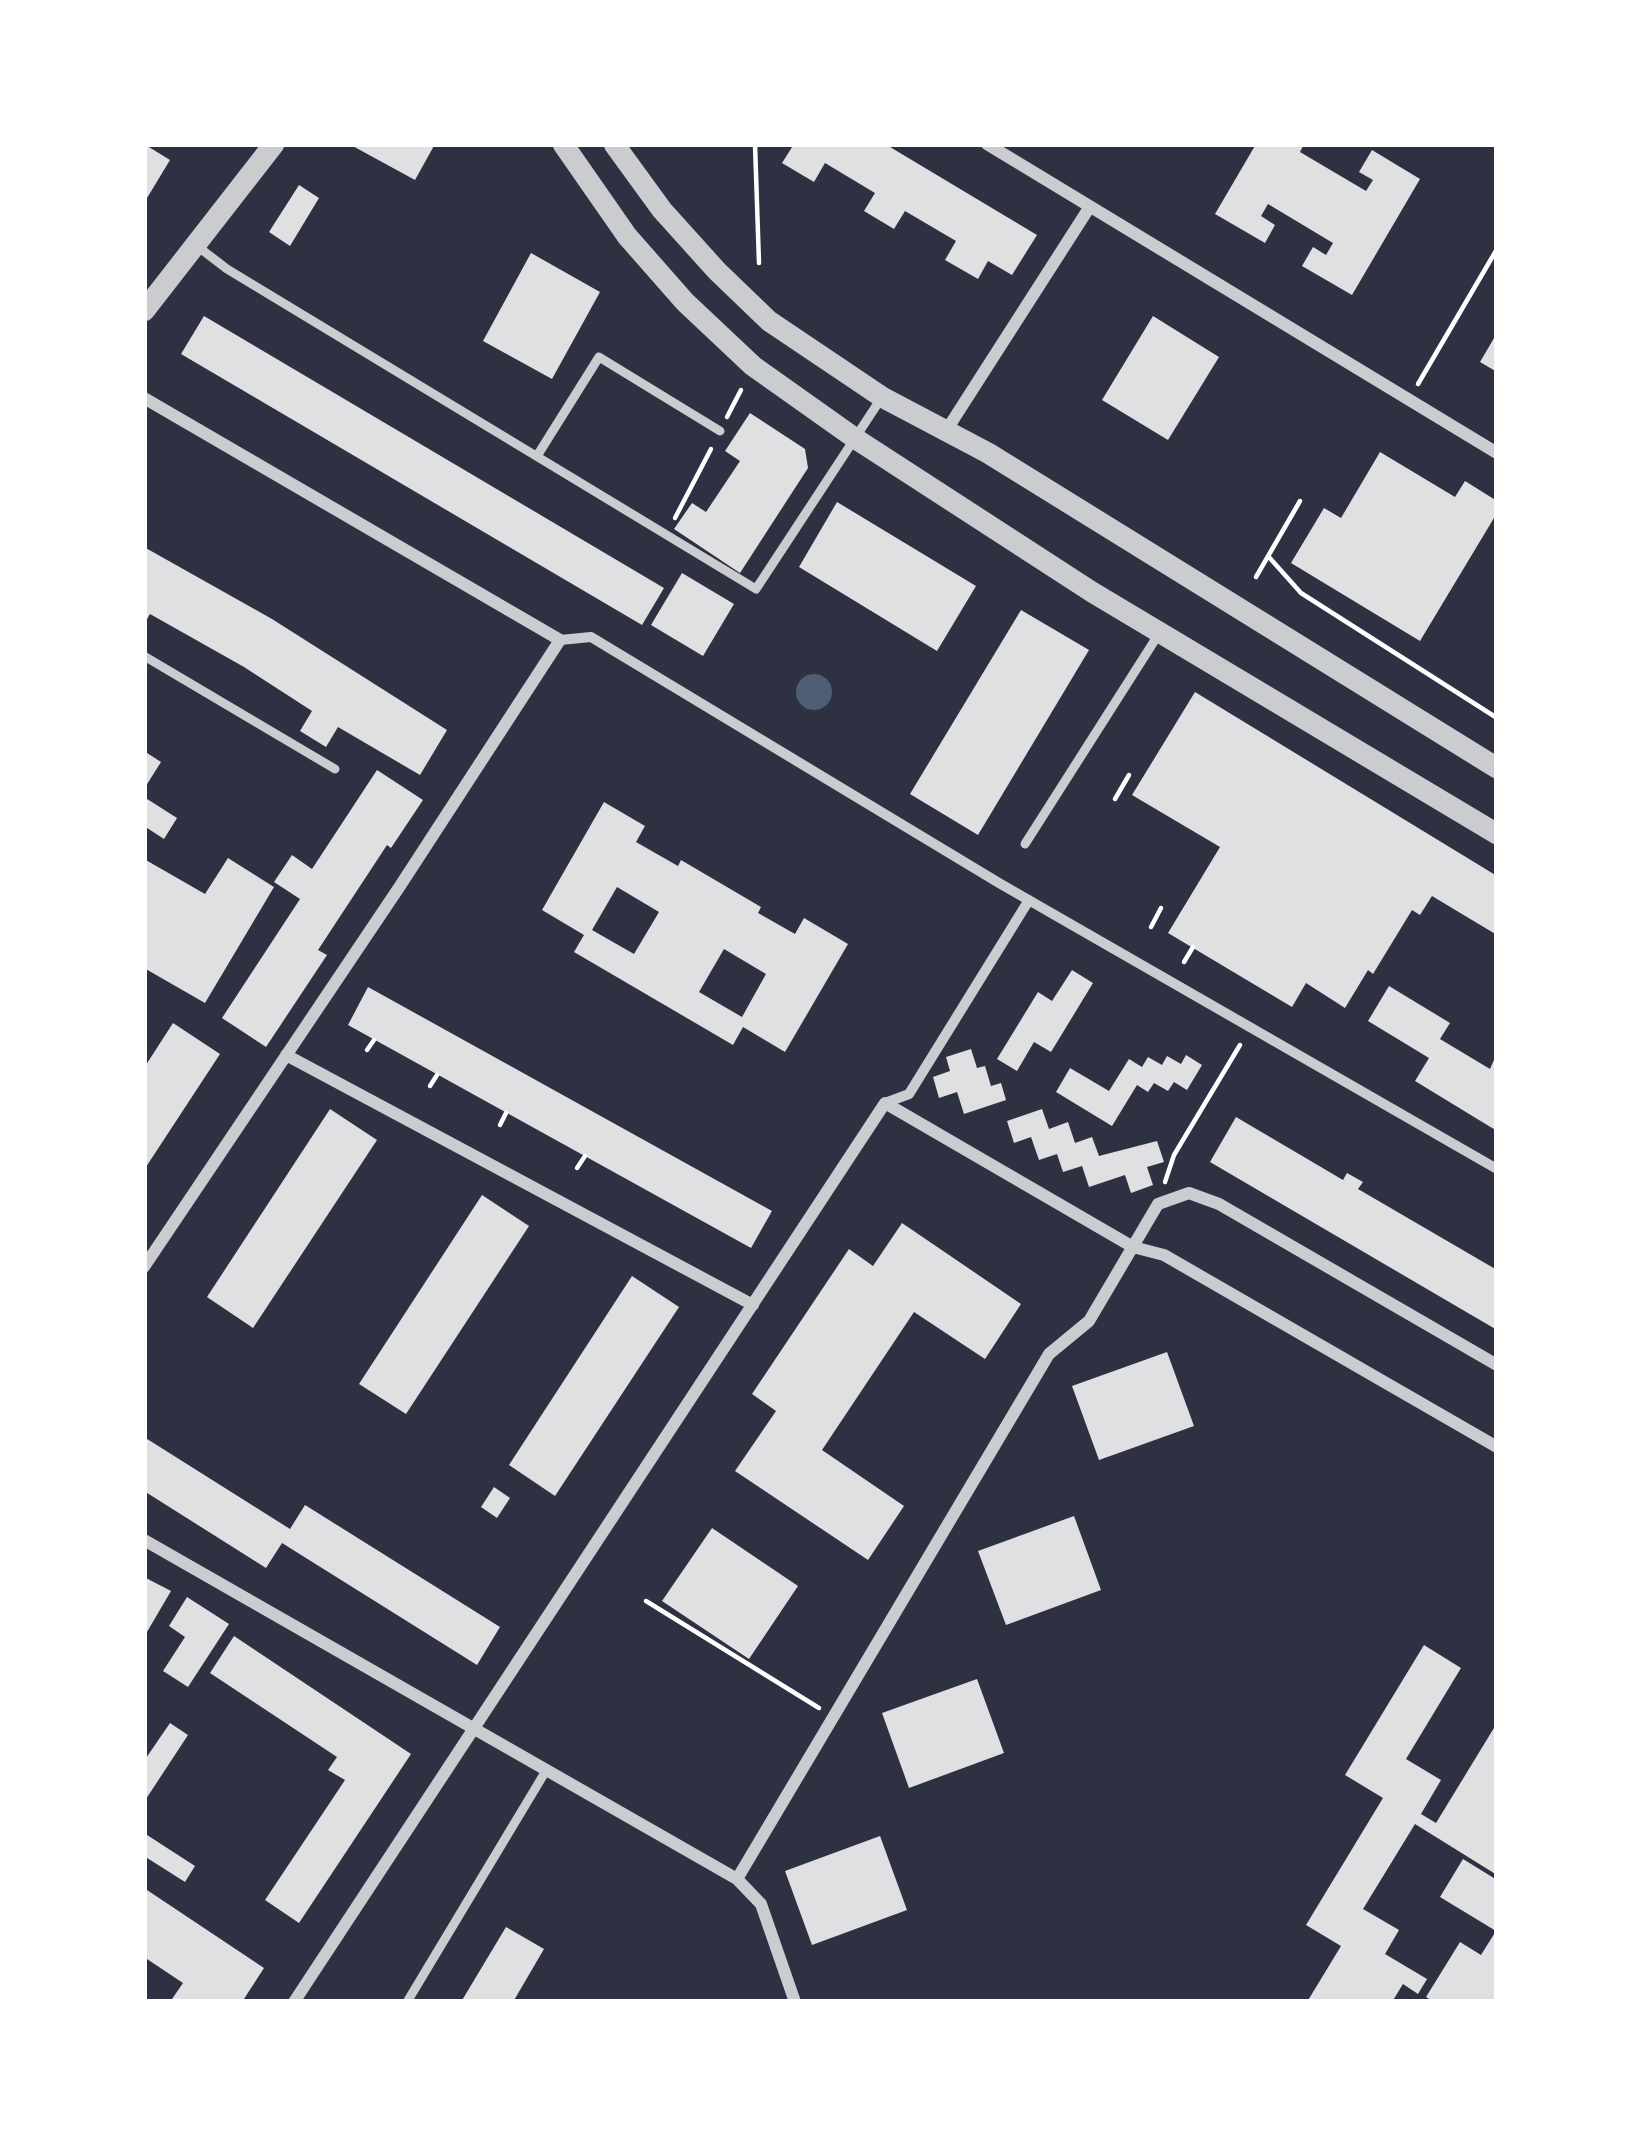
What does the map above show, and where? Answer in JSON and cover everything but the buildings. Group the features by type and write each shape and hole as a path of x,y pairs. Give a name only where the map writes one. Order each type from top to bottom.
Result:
{"street":[{"path":"144,311 274,144"},
{"path":"563,144 626,236 701,318 753,366 856,439 1160,632 1497,834"},
{"path":"614,144 662,210 756,309 882,397 988,453 1497,768"},
{"path":"987,144 1497,453"},
{"path":"946,431 1089,208"},
{"path":"144,398 560,640 591,637 1029,899 1497,1168"},
{"path":"144,1267 560,640"},
{"path":"294,2002 885,1103 909,1094 1029,899"},
{"path":"286,1055 754,1305"},
{"path":"885,1103 1133,1247 1164,1255 1497,1447"},
{"path":"736,1879 1048,1354 1089,1321 1158,1204 1190,1193 1219,1204 1497,1365"},
{"path":"144,1540 736,1879 761,1904 795,2002"}],"lane":[{"path":"197,246 227,269 756,590 882,397"},
{"path":"537,456 599,357 719,431"},
{"path":"1025,844 1160,632"},
{"path":"144,656 334,769"},
{"path":"407,2002 547,1769"}],"path":[{"path":"755,144 759,263"},
{"path":"1409,400 1497,249"},
{"path":"666,534 753,366"},
{"path":"1256,578 1300,501"},
{"path":"1268,556 1301,593 1497,718"},
{"path":"1115,799 1130,775"},
{"path":"1150,927 1161,908"},
{"path":"1184,962 1192,947"},
{"path":"1158,1204 1174,1155 1251,1027"},
{"path":"367,1050 374,1040"},
{"path":"430,1086 437,1075"},
{"path":"500,1125 506,1113"},
{"path":"577,1168 585,1156"},
{"path":"646,1600 833,1717"}],"water":[{"path":"814,674 827,679 832,692 827,705 814,710 801,705 796,692 801,679"}]}
